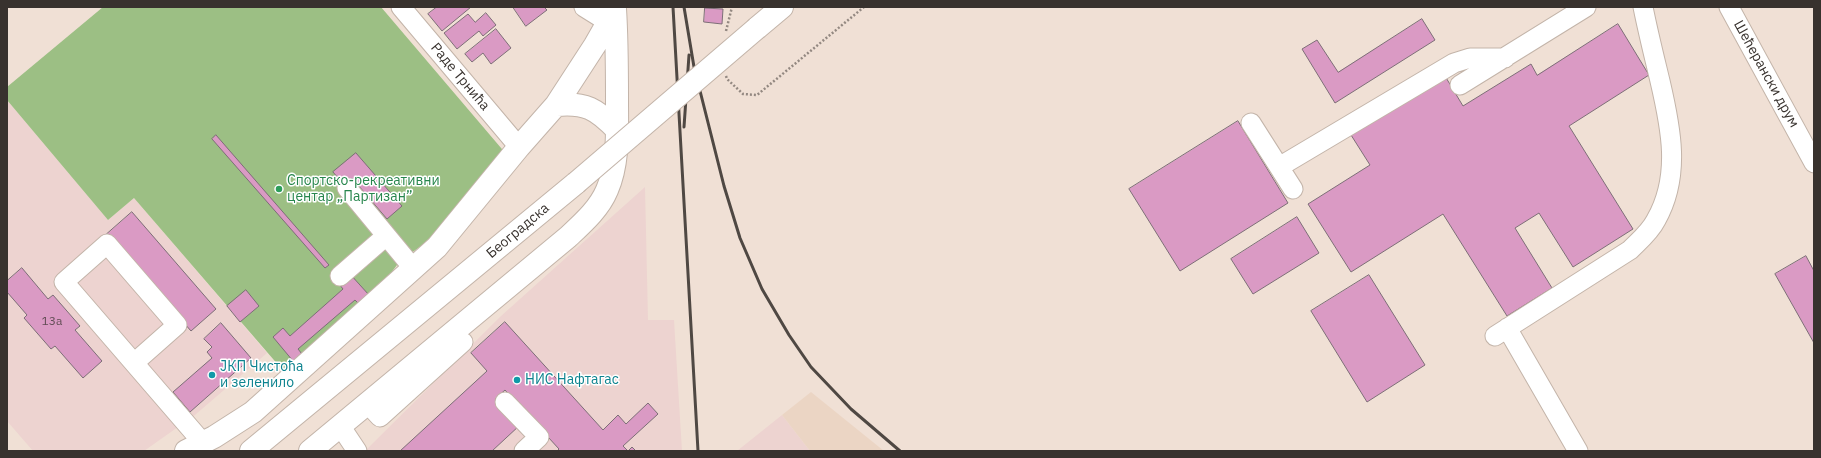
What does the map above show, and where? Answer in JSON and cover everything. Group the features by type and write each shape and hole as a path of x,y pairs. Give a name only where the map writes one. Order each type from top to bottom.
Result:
{"main road":[{"name":"Београдска","path":"251,451 576,184 782,7"},
{"path":"194,447 214,437 253,412 437,247 519,147 556,105 615,12"},
{"path":"310,451 348,443 368,404 589,218 607,190 614,168 617,130 617,42 615,12"},
{"path":"556,105 584,105 605,118 617,130"}],"street":[{"name":"Раде Трнића","path":"401,7 519,147"},
{"path":"584,7 615,12"},
{"path":"1460,85 1586,7"},
{"path":"1578,451 1501,332 1630,250 1652,226 1663,206 1671,175 1672,147 1670,125 1642,7"},
{"name":"Шећерански друм","path":"1729,7 1814,163"},
{"path":"1278,167 1454,63 1470,58 1505,58"},
{"path":"1251,123 1293,190"},
{"path":"347,188 413,268"},
{"path":"340,276 386,236"},
{"path":"134,363 177,325 107,244 64,282 134,363 194,447"},
{"path":"368,404 380,418 463,342"},
{"path":"505,402 539,437 524,451"}],"path":[{"path":"726,35 732,7"},
{"path":"725,72 727,79 743,94 757,95 864,7"}],"shaded area":[{"path":"7,100 108,220 134,198 267,353 195,415 144,451 33,451 7,421"},
{"path":"645,187 648,320 674,320 682,451 365,451 501,316"},
{"path":"811,392 884,451 810,451 782,415"},
{"path":"782,415 810,451 737,451"}],"green space":[{"name":"Спортско-рекреативни центар „Партизан”","path":"103,7 381,7 507,155 428,241 400,261 376,293 286,374 134,198 108,220 7,100 7,87"}],"building":[{"path":"437,7 471,7 442,31 428,14"},
{"path":"513,7 544,7 547,10 526,26"},
{"path":"705,8 723,9 722,24 704,22"},
{"path":"486,13 496,25 483,36 479,31 457,49 444,33 468,14 475,22"},
{"path":"1422,19 1435,40 1335,103 1302,49 1317,40 1338,72"},
{"path":"1618,24 1649,75 1569,126 1633,229 1573,267 1539,213 1515,228 1552,288 1507,316 1443,214 1351,272 1308,204 1370,165 1351,135 1445,76 1463,106 1531,64 1537,75"},
{"path":"496,29 511,48 491,64 483,53 472,62 465,54"},
{"path":"1238,121 1288,203 1180,271 1129,189"},
{"path":"216,135 329,265 325,268 212,139"},
{"path":"356,153 402,206 387,219 352,178 344,185 333,172"},
{"path":"132,212 216,309 191,331 107,234"},
{"path":"1297,217 1319,253 1253,294 1231,259"},
{"path":"1806,256 1814,271 1814,343 1775,274"},
{"path":"22,268 48,299 53,295 80,326 75,330 102,361 83,378 55,346 51,349 24,318 27,315 7,292 7,281"},
{"path":"350,274 369,295 359,304 355,300 298,349 302,354 293,361 273,337 283,328 290,336 343,289 339,284"},
{"path":"1369,275 1425,365 1367,402 1311,311"},
{"path":"246,290 259,306 240,322 227,306"},
{"name":"НИС Нафтагас","path":"505,322 603,430 618,415 626,424 648,403 658,414 623,446 628,451 557,451 559,449 505,390 495,399 520,425 492,451 400,451 487,371 471,353"},
{"name":"ЈКП Чистоћа и зеленило","path":"221,323 251,358 190,412 173,392 212,358 207,352 212,347 204,339"},
{"path":"632,447 636,451 628,451"}],"railway":[{"path":"673,7 698,451"},
{"path":"684,7 694,67 724,186 740,238 762,289 789,335 811,367 851,409 900,451"},
{"path":"684,127 689,55"}],"place":[{"name":"Спортско-рекреативни центар „Партизан”","path":"279,189"},
{"name":"ЈКП Чистоћа и зеленило","path":"212,375"},
{"name":"НИС Нафтагас","path":"517,380"}]}
